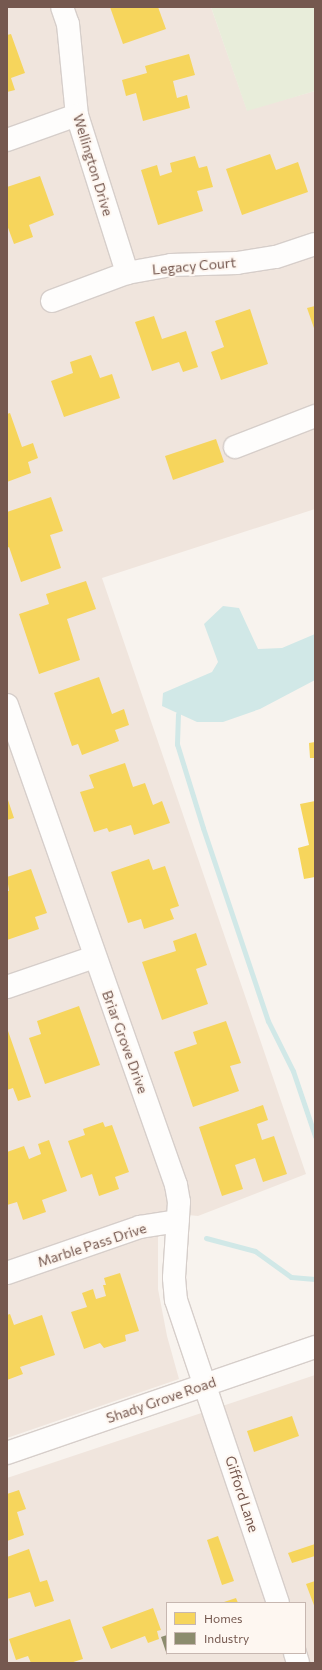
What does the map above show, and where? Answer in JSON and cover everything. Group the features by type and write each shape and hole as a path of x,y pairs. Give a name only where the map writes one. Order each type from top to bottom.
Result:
{"street":[{"name":"Wellington Drive","path":"62,7 68,24 77,115 128,273"},
{"path":"7,140 77,115"},
{"name":"Legacy Court","path":"52,301 128,273 171,265 237,262 276,258 315,244"},
{"path":"236,447 315,416"},
{"name":"Briar Grove Drive","path":"7,706 94,957 176,1185 178,1221 174,1278 176,1300 205,1385"},
{"path":"7,987 94,957"},
{"name":"Marble Pass Drive","path":"7,1273 140,1227 178,1221"},
{"name":"Shady Grove Road","path":"7,1453 315,1347"},
{"name":"Gifford Lane","path":"205,1385 278,1602"}],"shaded area":[{"path":"7,7 211,7 247,110 315,91 315,509 102,578 306,1174 198,1216 158,1212 158,1289 167,1336 179,1379 7,1438"},
{"path":"315,1375 315,1663 7,1663 7,1478"}],"green space":[{"path":"211,7 315,7 315,91 247,111"}],"water":[{"path":"223,606 239,608 258,649 282,648 315,634 315,680 260,709 223,722 197,722 162,706 163,693 212,672 218,662 204,624"}],"building: Homes":[{"path":"110,7 158,7 166,29 123,44"},
{"path":"11,34 25,73 11,78 15,90 7,92 7,35"},
{"path":"189,54 195,75 173,81 177,98 187,95 190,108 143,121 136,93 126,96 122,80 147,73 145,66"},
{"path":"270,154 276,170 298,162 308,192 242,215 226,169"},
{"path":"195,156 199,168 207,166 213,187 197,191 203,211 158,225 141,170 157,165 160,176 172,172 170,163"},
{"path":"40,176 54,215 29,225 33,237 14,244 7,225 7,187"},
{"path":"315,306 315,331 307,308"},
{"path":"250,309 268,364 221,380 211,352 224,347 215,321"},
{"path":"154,316 162,339 186,331 198,367 183,372 179,362 152,371 135,322"},
{"path":"91,355 100,378 112,374 120,398 64,417 51,381 73,373 70,362"},
{"path":"10,413 22,447 33,443 38,458 28,462 31,473 7,482 7,414"},
{"path":"216,439 224,462 173,480 165,456"},
{"path":"51,497 63,531 50,535 61,568 21,582 9,547 7,548 7,512"},
{"path":"86,581 96,609 67,619 80,660 39,674 19,614 49,604 46,594"},
{"path":"99,677 112,714 124,709 129,725 115,730 119,741 82,755 78,744 72,746 54,693"},
{"path":"315,742 315,758 310,758 309,743"},
{"path":"125,763 133,787 145,783 153,805 162,801 170,823 134,835 131,825 109,832 107,828 94,832 80,792 94,788 89,775"},
{"path":"7,797 14,818 7,820"},
{"path":"315,801 315,877 304,879 298,848 309,845 300,804"},
{"path":"149,859 153,870 165,866 179,906 170,909 174,919 144,929 141,919 128,923 111,872"},
{"path":"31,869 47,913 35,917 39,929 7,940 7,891 9,891 7,877"},
{"path":"196,933 207,965 196,969 208,1004 162,1020 142,962 176,951 173,941"},
{"path":"79,1006 100,1065 45,1084 29,1038 41,1034 37,1021"},
{"path":"226,1021 241,1063 230,1066 239,1091 193,1107 174,1052 197,1044 193,1032"},
{"path":"7,1028 31,1097 18,1101 13,1088 7,1090"},
{"path":"263,1105 268,1120 257,1124 262,1140 274,1136 287,1174 263,1182 255,1158 235,1165 243,1189 222,1196 199,1127"},
{"path":"103,1122 105,1127 112,1125 129,1172 115,1177 119,1189 99,1196 92,1174 81,1178 68,1141 85,1135 83,1129"},
{"path":"49,1140 67,1191 42,1200 46,1212 23,1220 17,1202 7,1205 7,1152 24,1146 29,1159 41,1154 38,1144"},
{"path":"120,1273 139,1331 125,1335 126,1341 104,1348 100,1343 84,1349 71,1312 87,1307 82,1293 93,1289 96,1299 106,1296 103,1285 106,1285 104,1278"},
{"path":"10,1314 14,1325 42,1315 55,1355 20,1367 23,1374 7,1380 7,1315"},
{"path":"292,1416 299,1436 254,1452 247,1431"},
{"path":"19,1490 26,1509 17,1512 24,1535 7,1541 7,1494"},
{"path":"218,1536 234,1581 222,1585 207,1540"},
{"path":"315,1544 315,1556 292,1563 288,1553"},
{"path":"29,1549 40,1582 47,1580 54,1601 35,1607 30,1592 7,1599 7,1557"},
{"path":"315,1581 315,1608 306,1584"},
{"path":"236,1598 238,1602 224,1602"},
{"path":"153,1608 161,1630 157,1631 159,1639 148,1643 145,1636 111,1649 102,1627"},
{"path":"70,1619 83,1659 70,1663 31,1663 28,1656 16,1660 9,1639"}],"building: Industry":[{"path":"166,1635 166,1652 161,1637"}],"waterway":[{"path":"178,714 177,744 203,828 268,1021 293,1071 315,1136"},
{"path":"206,1238 255,1251 291,1277 315,1279"}]}
